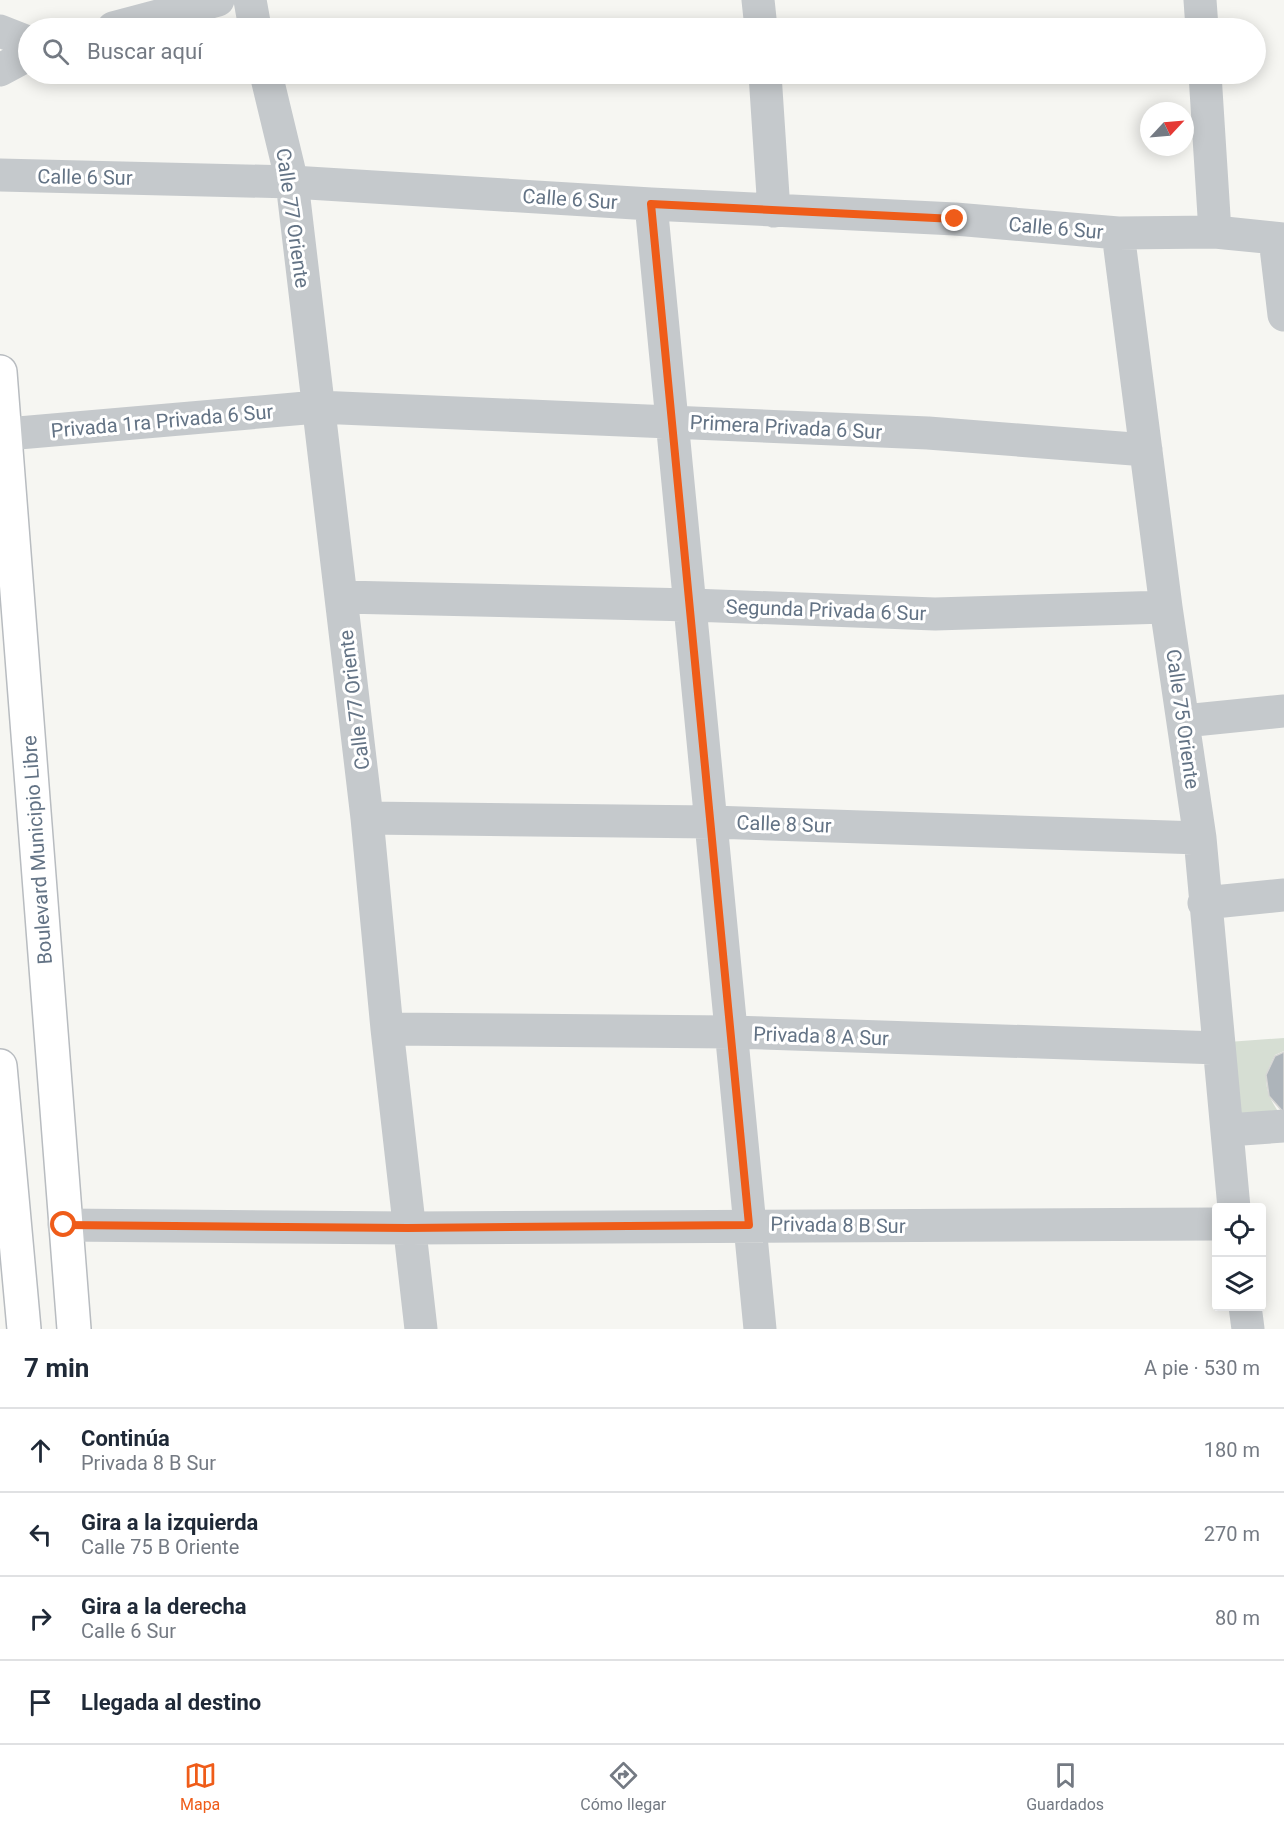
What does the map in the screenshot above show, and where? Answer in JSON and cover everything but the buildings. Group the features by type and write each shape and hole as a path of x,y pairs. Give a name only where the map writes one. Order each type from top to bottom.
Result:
{"main road":[{"name":"Boulevard Municipio Libre","path":"0,372 7,434 64,1225 74,1329"},
{"path":"0,1066 7,1220 24,1329"}],"street":[{"path":"150,18 218,0"},
{"path":"250,0 253,18"},
{"path":"758,0 760,18"},
{"path":"1200,0 1201,18"},
{"path":"0,31 18,38"},
{"path":"0,70 18,60"},
{"name":"Calle 77 Oriente","path":"268,84 292,182 367,818 408,1228 421,1329"},
{"path":"766,84 774,211"},
{"path":"1206,84 1215,232"},
{"name":"Calle 6 Sur","path":"0,175 292,182 774,211 955,219 1118,233 1215,232 1279,239"},
{"path":"651,204 671,422 692,605 760,1329"},
{"name":"Calle 75 Oriente","path":"1118,233 1166,607 1200,838 1204,903 1234,1203"},
{"path":"1279,239 1284,315"},
{"name":"Primera Privada 6 Sur","path":"317,407 928,433 1146,450"},
{"name":"Privada 1ra Privada 6 Sur","path":"7,434 317,407"},
{"name":"Segunda Privada 6 Sur","path":"342,597 692,605 935,614 1166,607"},
{"path":"1184,721 1284,711"},
{"name":"Calle 8 Sur","path":"367,818 712,822 1200,838"},
{"path":"1204,903 1284,895"},
{"name":"Privada 8 A Sur","path":"387,1029 731,1032 1219,1048"},
{"path":"1228,1130 1284,1126"},
{"name":"Privada 8 B Sur","path":"64,1225 408,1228 749,1225 999,1227 1212,1224"},
{"path":"1246,1311 1248,1329"}],"shaded area":[{"path":"1284,1038 1284,1051 1275,1055 1268,1071 1266,1084 1270,1098 1279,1113 1234,1115 1228,1042"}],"route":[{"path":"64,1225 408,1228 749,1225 692,605 671,422 651,204 955,219"}]}
